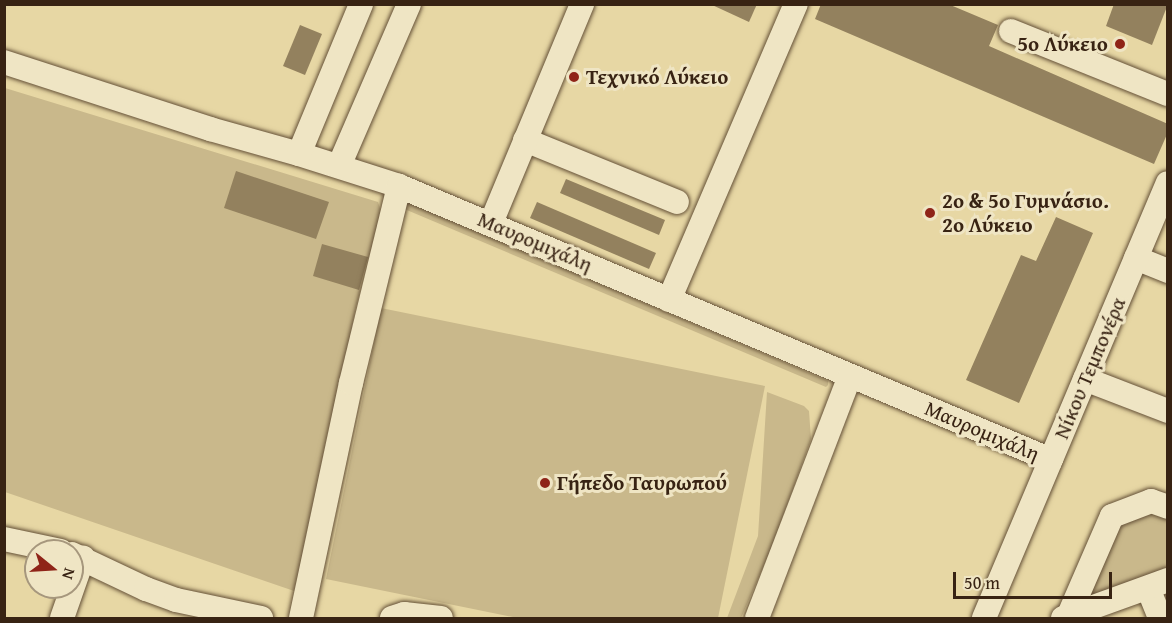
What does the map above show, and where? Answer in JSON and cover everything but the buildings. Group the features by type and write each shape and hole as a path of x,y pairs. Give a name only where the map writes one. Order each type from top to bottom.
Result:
{"street":[{"path":"299,154 361,4"},
{"path":"339,166 409,4"},
{"path":"490,223 582,4"},
{"path":"669,300 796,4"},
{"path":"1011,31 1167,94"},
{"name":"Μαυρομιχάλη","path":"4,62 210,129 339,166 399,186 1051,460"},
{"path":"525,140 677,202"},
{"name":"Νίκου Τεμπονέρα","path":"984,618 1167,183"},
{"path":"301,618 351,383 399,186"},
{"path":"1136,258 1167,271"},
{"path":"757,618 850,376"},
{"path":"1085,379 1167,411"},
{"path":"1066,618 1112,516 1151,501 1166,503"},
{"path":"4,539 24,543"},
{"path":"84,560 190,611 261,618"},
{"path":"1066,618 1158,584 1160,618"},
{"path":"62,618 65,599"},
{"path":"392,618 404,614 441,618"}],"shaded area":[{"path":"5,88 378,202 381,211 356,307 297,592 5,492"},
{"path":"404,201 828,381 828,385 826,387 402,208"},
{"name":"Γήπεδο Ταυρωπού","path":"381,308 765,386 718,618 518,618 326,579"},
{"path":"767,392 804,406 809,411 811,439 771,549 741,618 727,618 758,536"},
{"path":"1167,512 1167,580 1072,615 1114,519"}],"place":[{"name":"5ο Λύκειο","path":"1120,44"},
{"name":"Τεχνικό Λύκειο","path":"574,77"},
{"name":"2ο & 5ο Γυμνάσιο. 2ο Λύκειο","path":"930,213"},
{"name":"Γήπεδο Ταυρωπού","path":"545,483"}]}
